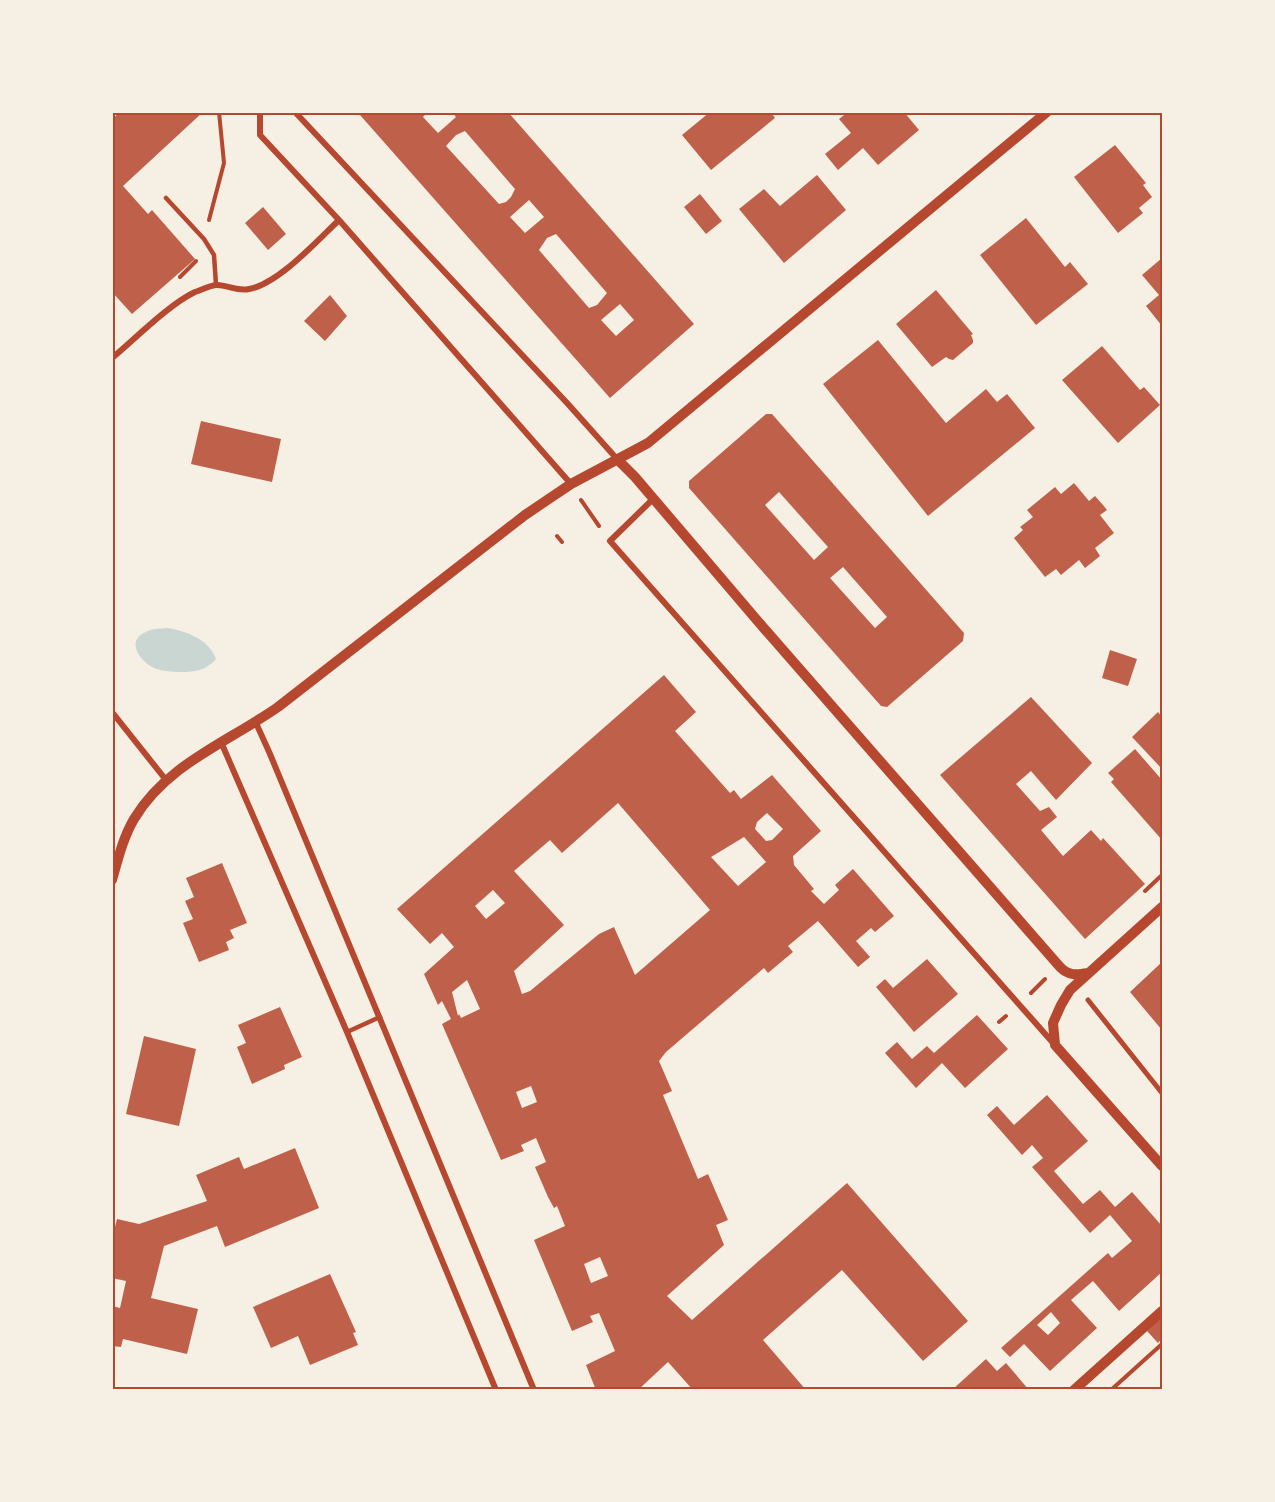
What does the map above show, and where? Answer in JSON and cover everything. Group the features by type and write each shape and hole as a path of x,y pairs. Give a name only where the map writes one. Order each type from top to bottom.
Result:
{"street":[{"path":"260,112 260,135 339,220 571,484"},
{"path":"295,112 568,404 1060,967 1072,975 1088,973"},
{"path":"112,880 120,850 133,821 147,800 166,780 191,760 256,723 525,515 571,484 648,443 1047,112"},
{"path":"112,358 173,306 195,292 216,285 244,290 268,283 339,220"},
{"path":"653,499 610,541 1162,1166"},
{"path":"112,712 166,780"},
{"path":"256,723 534,1389"},
{"path":"221,742 347,1032 496,1389"},
{"path":"1055,1045 1053,1023 1070,990 1162,907"},
{"path":"1088,1000 1162,1093"},
{"path":"1074,1389 1162,1311"}],"lane":[{"path":"166,198 204,239 214,255 216,285"},
{"path":"347,1032 380,1017"}],"path":[{"path":"557,536 562,542"},
{"path":"1030,993 1048,978"},
{"path":"1112,1389 1162,1344"}],"shaded area":[{"path":"167,628 196,637 208,646 216,659 203,669 195,671 174,672 154,668 139,655 136,649 137,639 150,630"}],"building":[{"path":"120,112 203,112 123,186 148,214 152,210 195,259 132,314 112,292 112,119"},
{"path":"363,112 427,112 423,117 438,133 456,117 452,112 508,112 694,324 610,398 360,115","holes":["465,131 515,189 506,202 499,204 446,146 456,135","529,200 544,217 525,233 510,217","556,234 607,293 597,305 589,308 539,250 547,238","620,304 634,320 616,336 601,320"]},
{"path":"710,112 771,112 775,118 711,170 682,135"},
{"path":"848,112 904,112 919,130 878,165 863,148 838,170 825,154 851,133 839,119"},
{"path":"1115,145 1146,183 1143,185 1152,197 1139,208 1143,213 1118,233 1074,177"},
{"path":"817,175 846,210 784,263 739,209 764,189 780,206"},
{"path":"700,194 722,221 706,234 684,207"},
{"path":"263,207 286,234 268,250 245,223"},
{"path":"1026,218 1065,267 1070,262 1088,284 1036,325 980,255"},
{"path":"1162,258 1162,326 1146,306 1159,295 1142,275"},
{"path":"936,290 973,334 971,335 973,343 953,360 946,357 932,367 896,324"},
{"path":"330,295 347,316 325,341 304,321"},
{"path":"878,340 946,423 986,389 997,402 1007,394 1035,428 928,516 823,384"},
{"path":"1102,346 1140,390 1144,387 1160,405 1118,443 1062,380"},
{"path":"766,414 772,414 964,633 963,641 887,707 881,706 689,488 689,481","holes":["779,492 828,547 814,560 765,505","843,567 887,617 875,628 830,578"]},
{"path":"201,421 281,439 272,482 191,464"},
{"path":"1074,483 1089,501 1095,496 1107,510 1100,515 1114,533 1095,548 1100,556 1085,568 1079,560 1061,575 1056,569 1045,577 1014,538 1023,530 1020,527 1033,517 1027,510 1055,487 1061,494"},
{"path":"1110,650 1137,659 1128,686 1102,678"},
{"path":"664,675 696,712 675,731 730,793 734,790 741,799 772,775 821,831 793,856 794,865 814,889 811,891 824,904 839,890 835,885 853,869 894,916 875,932 871,928 856,941 870,957 858,967 818,921 788,946 793,952 768,973 764,968 666,1052 659,1061 672,1091 663,1095 698,1179 708,1174 728,1220 716,1225 724,1245 667,1296 692,1320 847,1183 968,1321 923,1361 842,1270 763,1340 806,1390 693,1390 668,1362 638,1390 596,1390 586,1365 615,1351 599,1313 590,1316 593,1322 572,1331 534,1240 565,1226 557,1206 554,1208 548,1197 535,1167 546,1162 536,1138 521,1145 524,1151 501,1160 442,1024 451,1019 442,1001 438,1005 424,974 454,947 442,933 430,944 397,909","holes":["618,803 710,910 635,975 614,927 599,934 530,991 522,994 514,971 564,925 514,871 550,840 562,853","767,813 783,829 772,840 766,841 755,829 757,822","744,837 766,862 738,886 711,857","493,890 505,903 486,919 475,906","467,980 480,1009 461,1018 459,1014 458,1016 452,992","531,1086 537,1102 522,1108 516,1092","600,1257 608,1276 591,1283 584,1264"]},
{"path":"1031,697 1092,763 1056,800 1031,771 1016,784 1040,811 1049,807 1057,817 1041,830 1063,856 1091,830 1101,841 1103,838 1145,884 1085,939 940,775"},
{"path":"1158,712 1162,717 1162,769 1132,737"},
{"path":"1135,749 1162,780 1162,840 1111,782 1114,779 1108,773"},
{"path":"222,863 247,923 230,930 234,938 226,942 229,950 199,962 183,923 193,919 185,901 194,897 186,878"},
{"path":"927,959 958,994 914,1032 876,987 885,979 893,988"},
{"path":"1162,962 1162,1030 1130,992"},
{"path":"280,1007 302,1057 284,1065 285,1069 252,1084 237,1047 246,1043 238,1025"},
{"path":"977,1015 1008,1049 965,1088 942,1063 916,1088 885,1053 897,1042 912,1059 927,1046 934,1053"},
{"path":"144,1036 196,1049 179,1126 126,1114"},
{"path":"1047,1095 1088,1141 1054,1171 1067,1186 1083,1204 1100,1190 1115,1207 1132,1192 1162,1226 1162,1272 1119,1311 1093,1281 1071,1300 1097,1328 1050,1371 1024,1344 1010,1357 1001,1348 1108,1253 1112,1258 1132,1241 1110,1215 1090,1233 1032,1167 1043,1158 1032,1145 1022,1155 987,1115 997,1106 1014,1125","holes":["1051,1312 1060,1323 1048,1335 1037,1325"]},
{"path":"295,1148 319,1208 225,1247 217,1226 164,1246 151,1298 198,1309 187,1354 123,1339 121,1347 112,1346 112,1306 120,1308 126,1281 112,1278 112,1239 117,1219 139,1224 207,1201 196,1175 239,1157 244,1169"},
{"path":"330,1274 356,1332 353,1333 358,1345 310,1365 298,1336 271,1348 253,1307"},
{"path":"1162,1316 1162,1338 1158,1343 1147,1331"},
{"path":"986,1359 997,1371 1006,1363 1029,1390 952,1390"}]}
